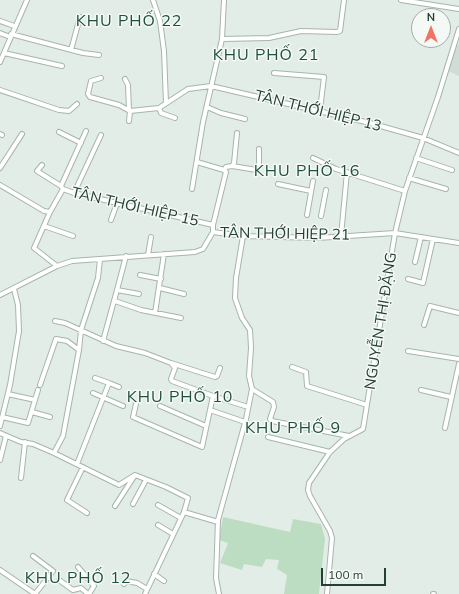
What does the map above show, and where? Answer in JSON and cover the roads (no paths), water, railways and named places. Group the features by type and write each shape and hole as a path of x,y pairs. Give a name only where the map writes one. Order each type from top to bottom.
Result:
{"street":[{"path":"0,62 2,54 26,0"},
{"path":"153,0 160,21 164,51 166,104"},
{"path":"192,189 211,86 222,39 224,0"},
{"path":"222,39 269,38 301,31 337,32 340,30 344,0"},
{"path":"401,0 459,9"},
{"path":"70,50 80,17"},
{"path":"0,21 14,26"},
{"name":"NGUYỄN THỊ ĐẶNG","path":"327,594 332,538 330,531 308,490 309,483 330,452 349,436 363,428 395,233 409,178 459,28"},
{"path":"0,33 70,50 99,55"},
{"path":"2,54 62,66"},
{"path":"274,73 324,77 320,110"},
{"path":"101,78 90,81 88,94 90,97 119,105 130,110 159,108 161,113 175,118"},
{"path":"125,79 128,85 130,110 129,121"},
{"name":"TÂN THỚI HIỆP 13","path":"159,108 188,89 211,86 320,110 423,138 459,153"},
{"path":"0,90 59,110 70,111 77,104"},
{"path":"207,107 221,113 245,118"},
{"path":"42,165 37,171 62,188 86,131"},
{"path":"59,132 81,143"},
{"path":"232,166 234,163 238,133"},
{"path":"0,168 22,134"},
{"path":"74,193 101,135"},
{"path":"224,170 226,167 232,166 257,170 259,163 259,149"},
{"path":"313,158 336,169 405,192"},
{"path":"416,158 452,170"},
{"path":"197,162 224,170"},
{"path":"213,225 226,172 224,170"},
{"path":"341,236 347,172"},
{"path":"409,178 446,189"},
{"path":"307,215 313,181"},
{"path":"278,184 311,191"},
{"path":"0,185 44,211 50,212"},
{"name":"TÂN THỚI HIỆP 15","path":"57,266 34,248 62,188 74,193 213,225 213,232"},
{"path":"321,216 326,190"},
{"path":"111,220 117,203"},
{"path":"44,226 73,236"},
{"name":"TÂN THỚI HIỆP 21","path":"0,295 57,266 72,261 195,252 202,249 213,232 244,236 317,238 395,233 459,243"},
{"path":"219,594 216,578 218,522 245,422 252,389 249,376 251,348 250,330 242,318 235,298 236,278 244,236"},
{"path":"148,255 151,237"},
{"path":"415,262 421,237"},
{"path":"408,279 423,283 433,239"},
{"path":"155,313 164,254"},
{"path":"103,341 126,256"},
{"path":"54,453 63,436 82,330 98,278 100,259"},
{"path":"140,275 161,279"},
{"path":"160,288 184,294"},
{"path":"0,426 8,394 19,331 18,305 14,289"},
{"path":"117,290 139,294"},
{"path":"115,301 141,310 181,318"},
{"path":"424,325 430,306 459,313"},
{"path":"56,321 82,330 116,346 145,353 215,377 217,376 220,368"},
{"path":"40,385 56,338 67,341 79,350"},
{"path":"408,351 459,359"},
{"path":"171,363 175,368 171,379 172,381 212,396 248,407"},
{"path":"445,428 459,364"},
{"path":"292,367 306,372 307,386 367,405"},
{"path":"95,378 119,387"},
{"path":"77,464 109,383"},
{"path":"252,389 274,402 270,419 272,421 349,436"},
{"path":"2,417 28,423 38,390"},
{"path":"421,390 451,397"},
{"path":"93,393 123,406"},
{"path":"8,394 35,400"},
{"path":"136,404 133,417 202,447 212,396"},
{"path":"160,406 206,426"},
{"path":"210,410 245,422"},
{"path":"32,412 50,417"},
{"path":"0,433 54,453 119,485 135,475"},
{"path":"0,460 6,436"},
{"path":"268,437 330,452"},
{"path":"21,478 25,442"},
{"path":"83,467 67,502 87,513"},
{"path":"135,475 188,498 182,518 145,594"},
{"path":"115,506 135,475"},
{"path":"132,504 146,480"},
{"path":"158,505 182,518"},
{"path":"184,512 218,522"},
{"path":"158,525 174,534"},
{"path":"0,570 35,594 53,571 33,556"},
{"path":"59,580 73,590 81,588 89,594 94,586 78,567"},
{"path":"154,574 164,580"},
{"path":"124,584 126,582 137,583 147,589"}],"district":[{"name":"KHU PHỐ 22","path":"129,21"},
{"name":"KHU PHỐ 21","path":"266,55"},
{"name":"KHU PHỐ 16","path":"307,171"},
{"name":"KHU PHỐ 10","path":"180,397"},
{"name":"KHU PHỐ 9","path":"293,428"},
{"name":"KHU PHỐ 12","path":"78,578"}]}
